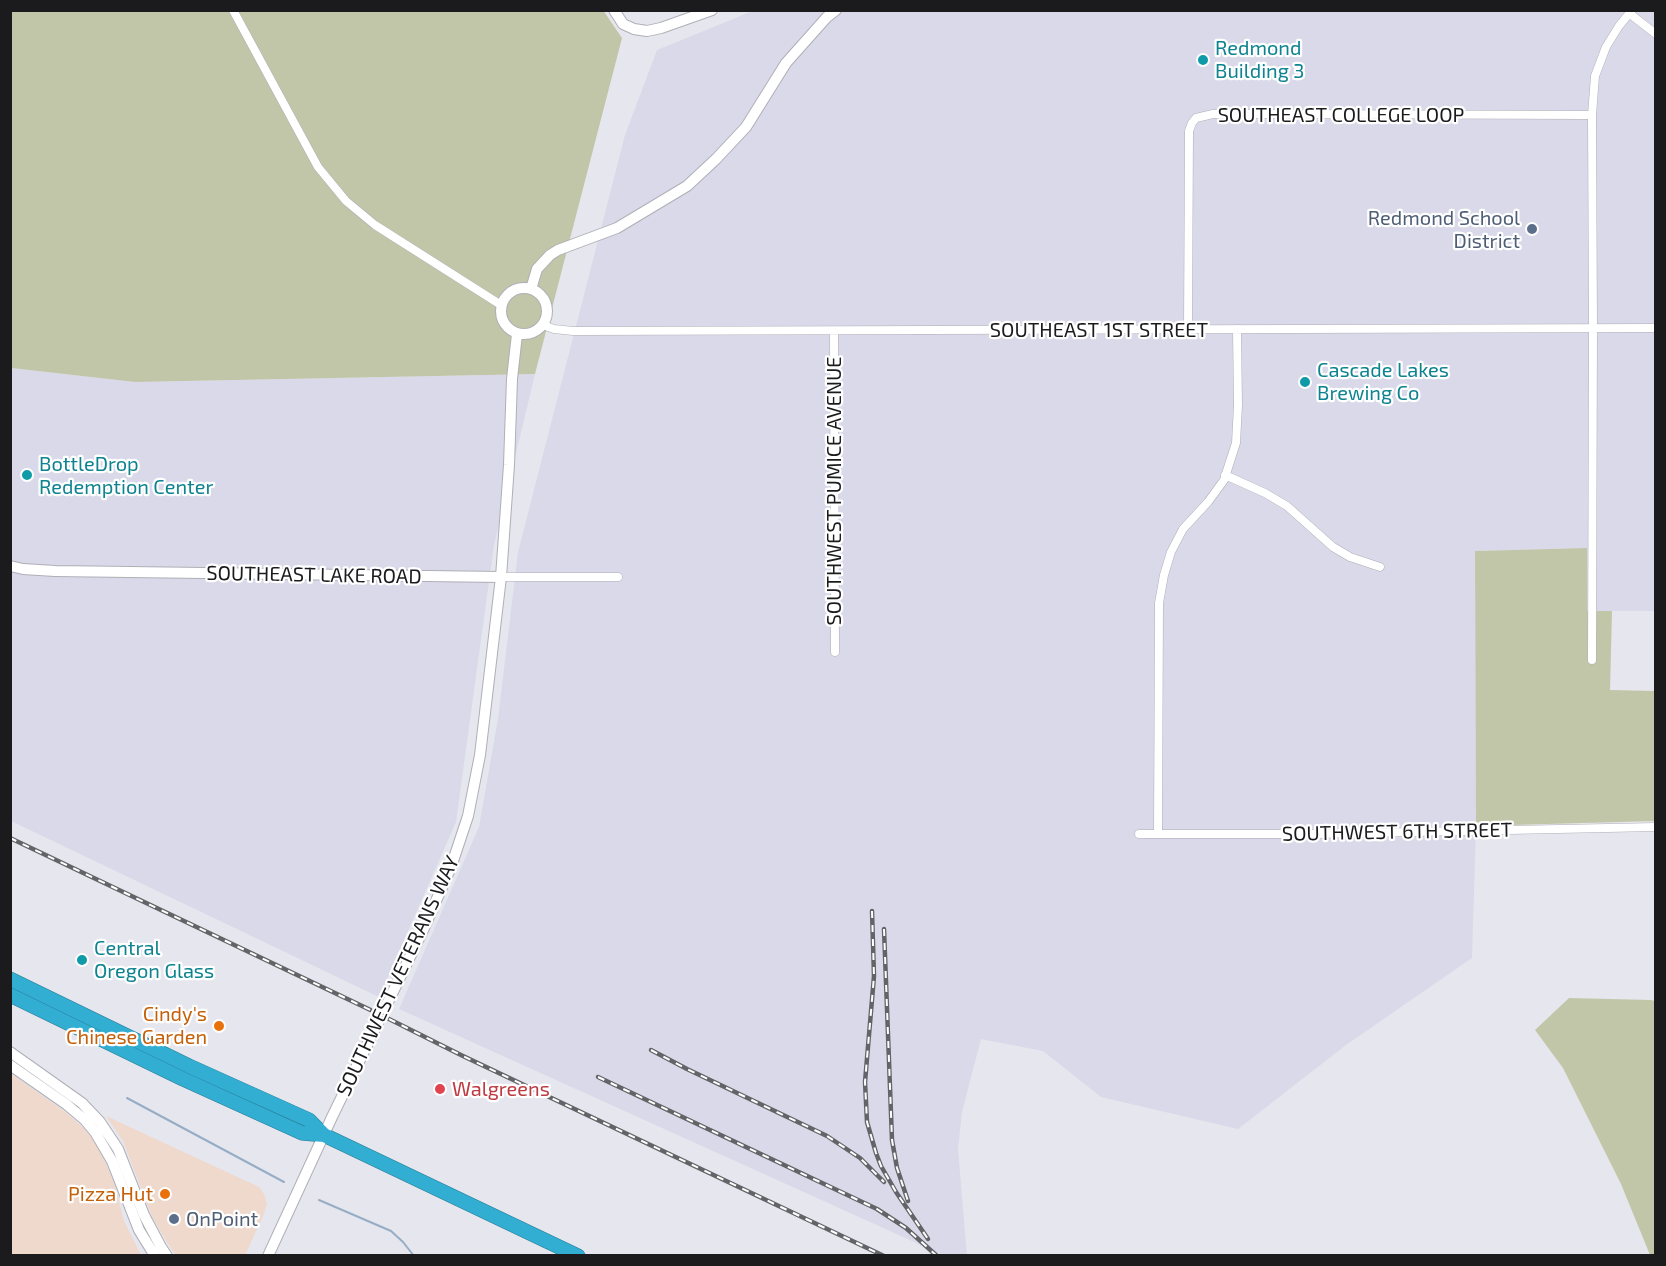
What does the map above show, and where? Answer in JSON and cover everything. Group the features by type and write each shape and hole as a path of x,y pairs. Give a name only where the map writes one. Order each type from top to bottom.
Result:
{"highway":[{"path":"11,980 189,1066 309,1120 324,1135 578,1256"},
{"path":"10,995 172,1074 302,1133 324,1135"}],"main road":[{"path":"614,10 623,24 634,30 647,31 712,10"},
{"path":"531,289 537,269 550,255 617,228 687,186 717,159 746,127 786,63 836,10"},
{"path":"524,288 531,289 543,297 548,311 543,325 532,334 517,334 505,326 500,312 501,305 510,293 524,288"},
{"name":"SOUTHWEST VETERANS WAY","path":"268,1256 424,928 451,867 468,816 480,755 501,577 512,379 517,334"},
{"name":"SOUTHEAST LAKE ROAD","path":"10,566 55,571 501,577"},
{"path":"10,1052 82,1103 100,1122 118,1149 144,1215 167,1256"},
{"path":"10,1065 66,1104 95,1131 112,1161 139,1230 155,1256"}],"street":[{"path":"233,10 318,167 346,201 375,225 501,305"},
{"path":"1592,660 1592,115 1595,76 1606,47 1631,12 1656,34"},
{"name":"SOUTHEAST COLLEGE LOOP","path":"1188,329 1190,131 1196,118 1213,114 1592,115"},
{"name":"SOUTHEAST 1ST STREET","path":"543,325 573,331 1656,328"},
{"path":"1158,834 1159,603 1164,575 1172,552 1183,530 1224,480 1236,443 1237,329"},
{"name":"SOUTHWEST PUMICE AVENUE","path":"834,331 835,652"},
{"path":"1225,475 1287,506 1333,547 1350,557 1380,567"},
{"name":"SOUTHEAST LAKE ROAD","path":"501,577 618,577"},
{"name":"SOUTHWEST 6TH STREET","path":"1139,834 1315,834 1656,827"}],"shaded area":[{"path":"755,10 1655,11 1655,611 1587,611 1587,548 1475,551 1476,826 1472,958 1346,1045 1238,1129 1101,1097 1043,1051 981,1039 962,1112 958,1149 967,1256 943,1255 399,1009 479,827 498,719 518,552 625,135 657,50"},
{"path":"10,368 135,382 535,374 494,545 456,822 379,997 11,821"},
{"path":"10,1073 64,1111 86,1130 101,1152 114,1183 124,1221 141,1255 11,1255"},
{"path":"106,1116 259,1187 267,1204 245,1255 176,1255 152,1217 123,1141"}],"green space":[{"path":"603,10 622,38 535,374 135,382 11,368 11,11"},
{"path":"1587,548 1587,611 1612,611 1610,690 1655,691 1655,821 1476,826 1475,551"},
{"path":"1569,998 1655,1001 1655,1255 1650,1255 1621,1184 1563,1068 1535,1030"}],"waterway":[{"path":"127,1098 284,1182"},
{"path":"319,1200 391,1231 414,1256"}],"railway":[{"path":"10,838 884,1256"},
{"path":"872,911 874,976 865,1082 867,1122 881,1166 928,1239"},
{"path":"884,929 892,1140 897,1168 908,1201"},
{"path":"651,1050 827,1136 860,1158 884,1182"},
{"path":"598,1077 877,1209 906,1228 937,1256"}],"place":[{"name":"Redmond Building 3","path":"1203,60"},
{"name":"Redmond School District","path":"1532,229"},
{"name":"Cascade Lakes Brewing Co","path":"1305,382"},
{"name":"BottleDrop Redemption Center","path":"27,475"},
{"name":"Central Oregon Glass","path":"82,960"},
{"name":"Cindy's Chinese Garden","path":"219,1026"},
{"name":"Walgreens","path":"440,1089"},
{"name":"Pizza Hut","path":"165,1194"},
{"name":"OnPoint","path":"174,1219"}]}
